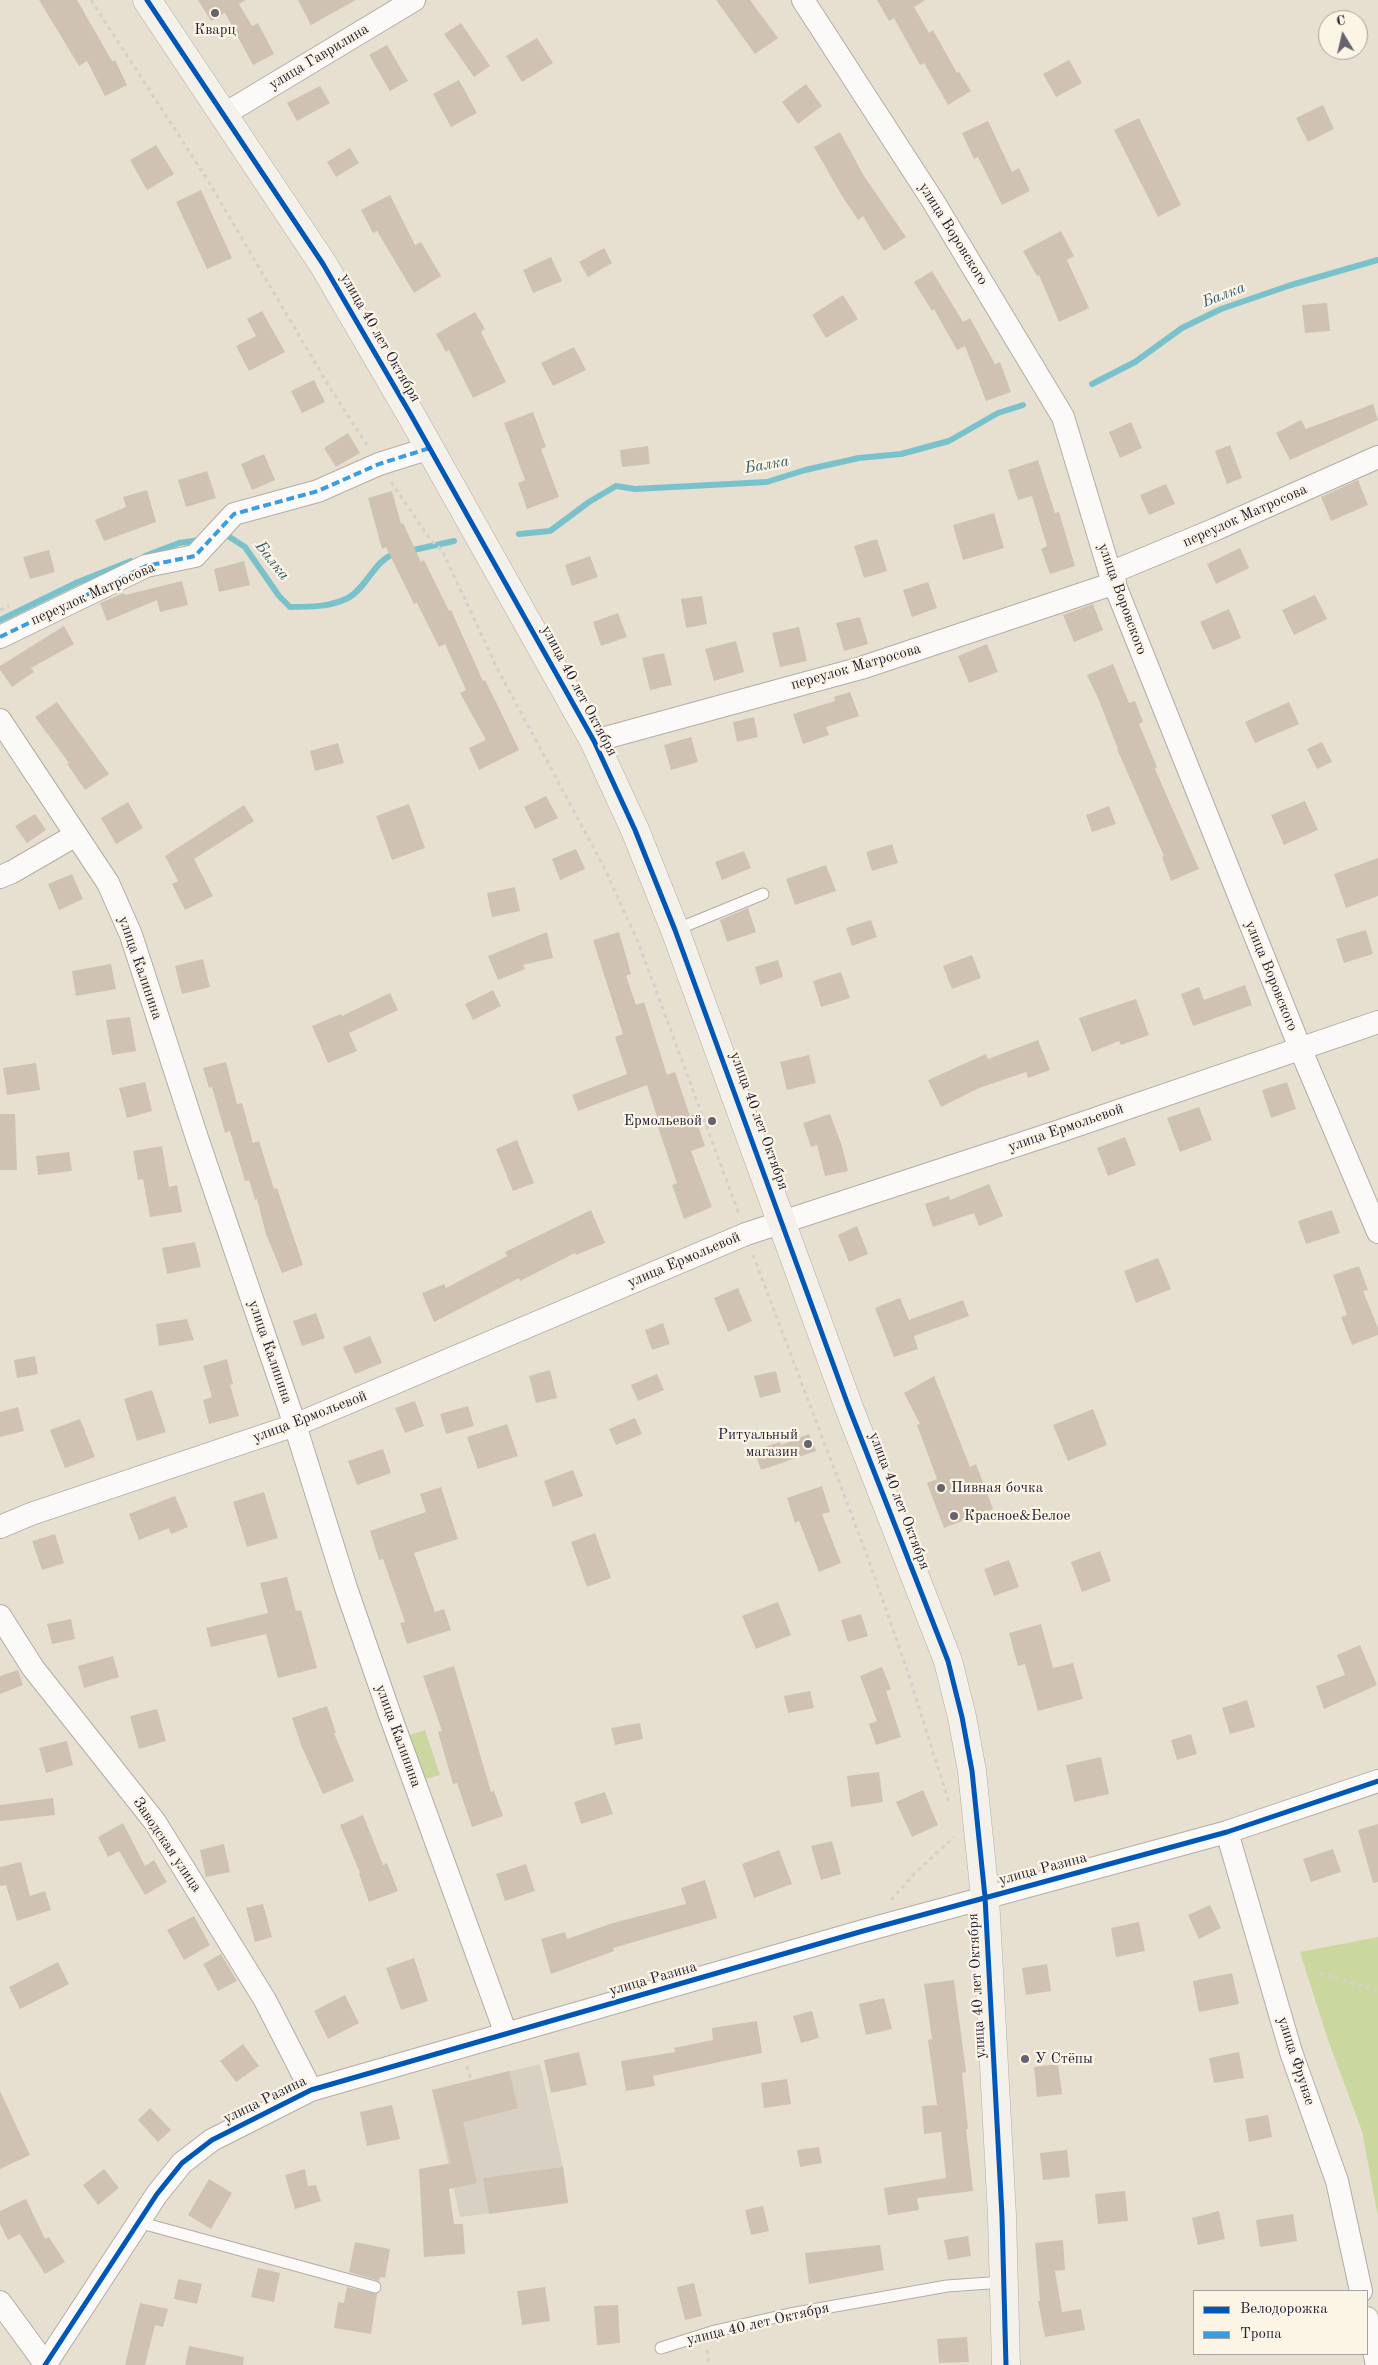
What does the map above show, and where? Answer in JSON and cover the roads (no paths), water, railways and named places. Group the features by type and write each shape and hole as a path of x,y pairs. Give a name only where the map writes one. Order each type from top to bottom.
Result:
{"street":[{"name":"улица 40 лет Октября","path":"147,0 322,264 430,448 594,741 635,830 675,930 783,1221 848,1405 948,1661 962,1716 972,1772 985,1897 1004,2282 1006,2365"},
{"name":"улица Гаврилина","path":"223,115 414,0"},
{"name":"улица Воровского","path":"803,0 933,201 1063,417 1113,578 1300,1048 1378,1232"},
{"name":"переулок Матросова","path":"0,636 146,566 195,556 234,514 318,491 379,464 430,448"},
{"name":"переулок Матросова","path":"594,741 861,668 1113,578 1216,529 1378,457"},
{"name":"улица Калинина","path":"0,720 108,883 131,935 197,1138 295,1425 346,1588 506,2034"},
{"path":"0,877 76,835"},
{"name":"улица Ермольевой","path":"0,1527 30,1514 295,1425 746,1234 1060,1131 1378,1022"},
{"name":"Заводская улица","path":"0,1616 33,1668 155,1822 265,2000 311,2090"},
{"name":"улица Разина","path":"0,2302 45,2365 157,2194 182,2164 212,2140 311,2090 985,1897 1227,1832 1378,1781"},
{"name":"улица Фрунзе","path":"1227,1832 1292,2052 1337,2181 1361,2290"},
{"path":"1368,2323 1377,2365"}],"lane":[{"path":"675,930 763,894"},
{"path":"138,2222 375,2287"},
{"name":"улица 40 лет Октября","path":"661,2348 715,2331 790,2314 947,2286 1004,2282"}],"waterway":[{"name":"Балка","path":"1092,384 1135,362 1182,328 1221,309 1291,285 1378,260"},
{"name":"Балка","path":"519,534 550,531 589,502 616,486 635,489 767,482 805,470 859,458 901,454 949,441 998,413 1023,405"},
{"name":"Балка","path":"220,537 228,536 245,547 279,596 290,607 327,605 348,598 361,587 383,561 397,553"},
{"name":"Балка","path":"145,556 179,543 200,540"},
{"name":"Балка","path":"409,551 454,541"},
{"name":"Балка","path":"0,620 78,582 131,561"}],"place":[{"name":"Кварц","path":"215,13"},
{"name":"Ермольевой","path":"712,1121"},
{"name":"Ритуальный магазин","path":"808,1444"},
{"name":"Пивная бочка","path":"941,1488"},
{"name":"Красное&Белое","path":"954,1516"},
{"name":"У Стёпы","path":"1025,2059"}]}
